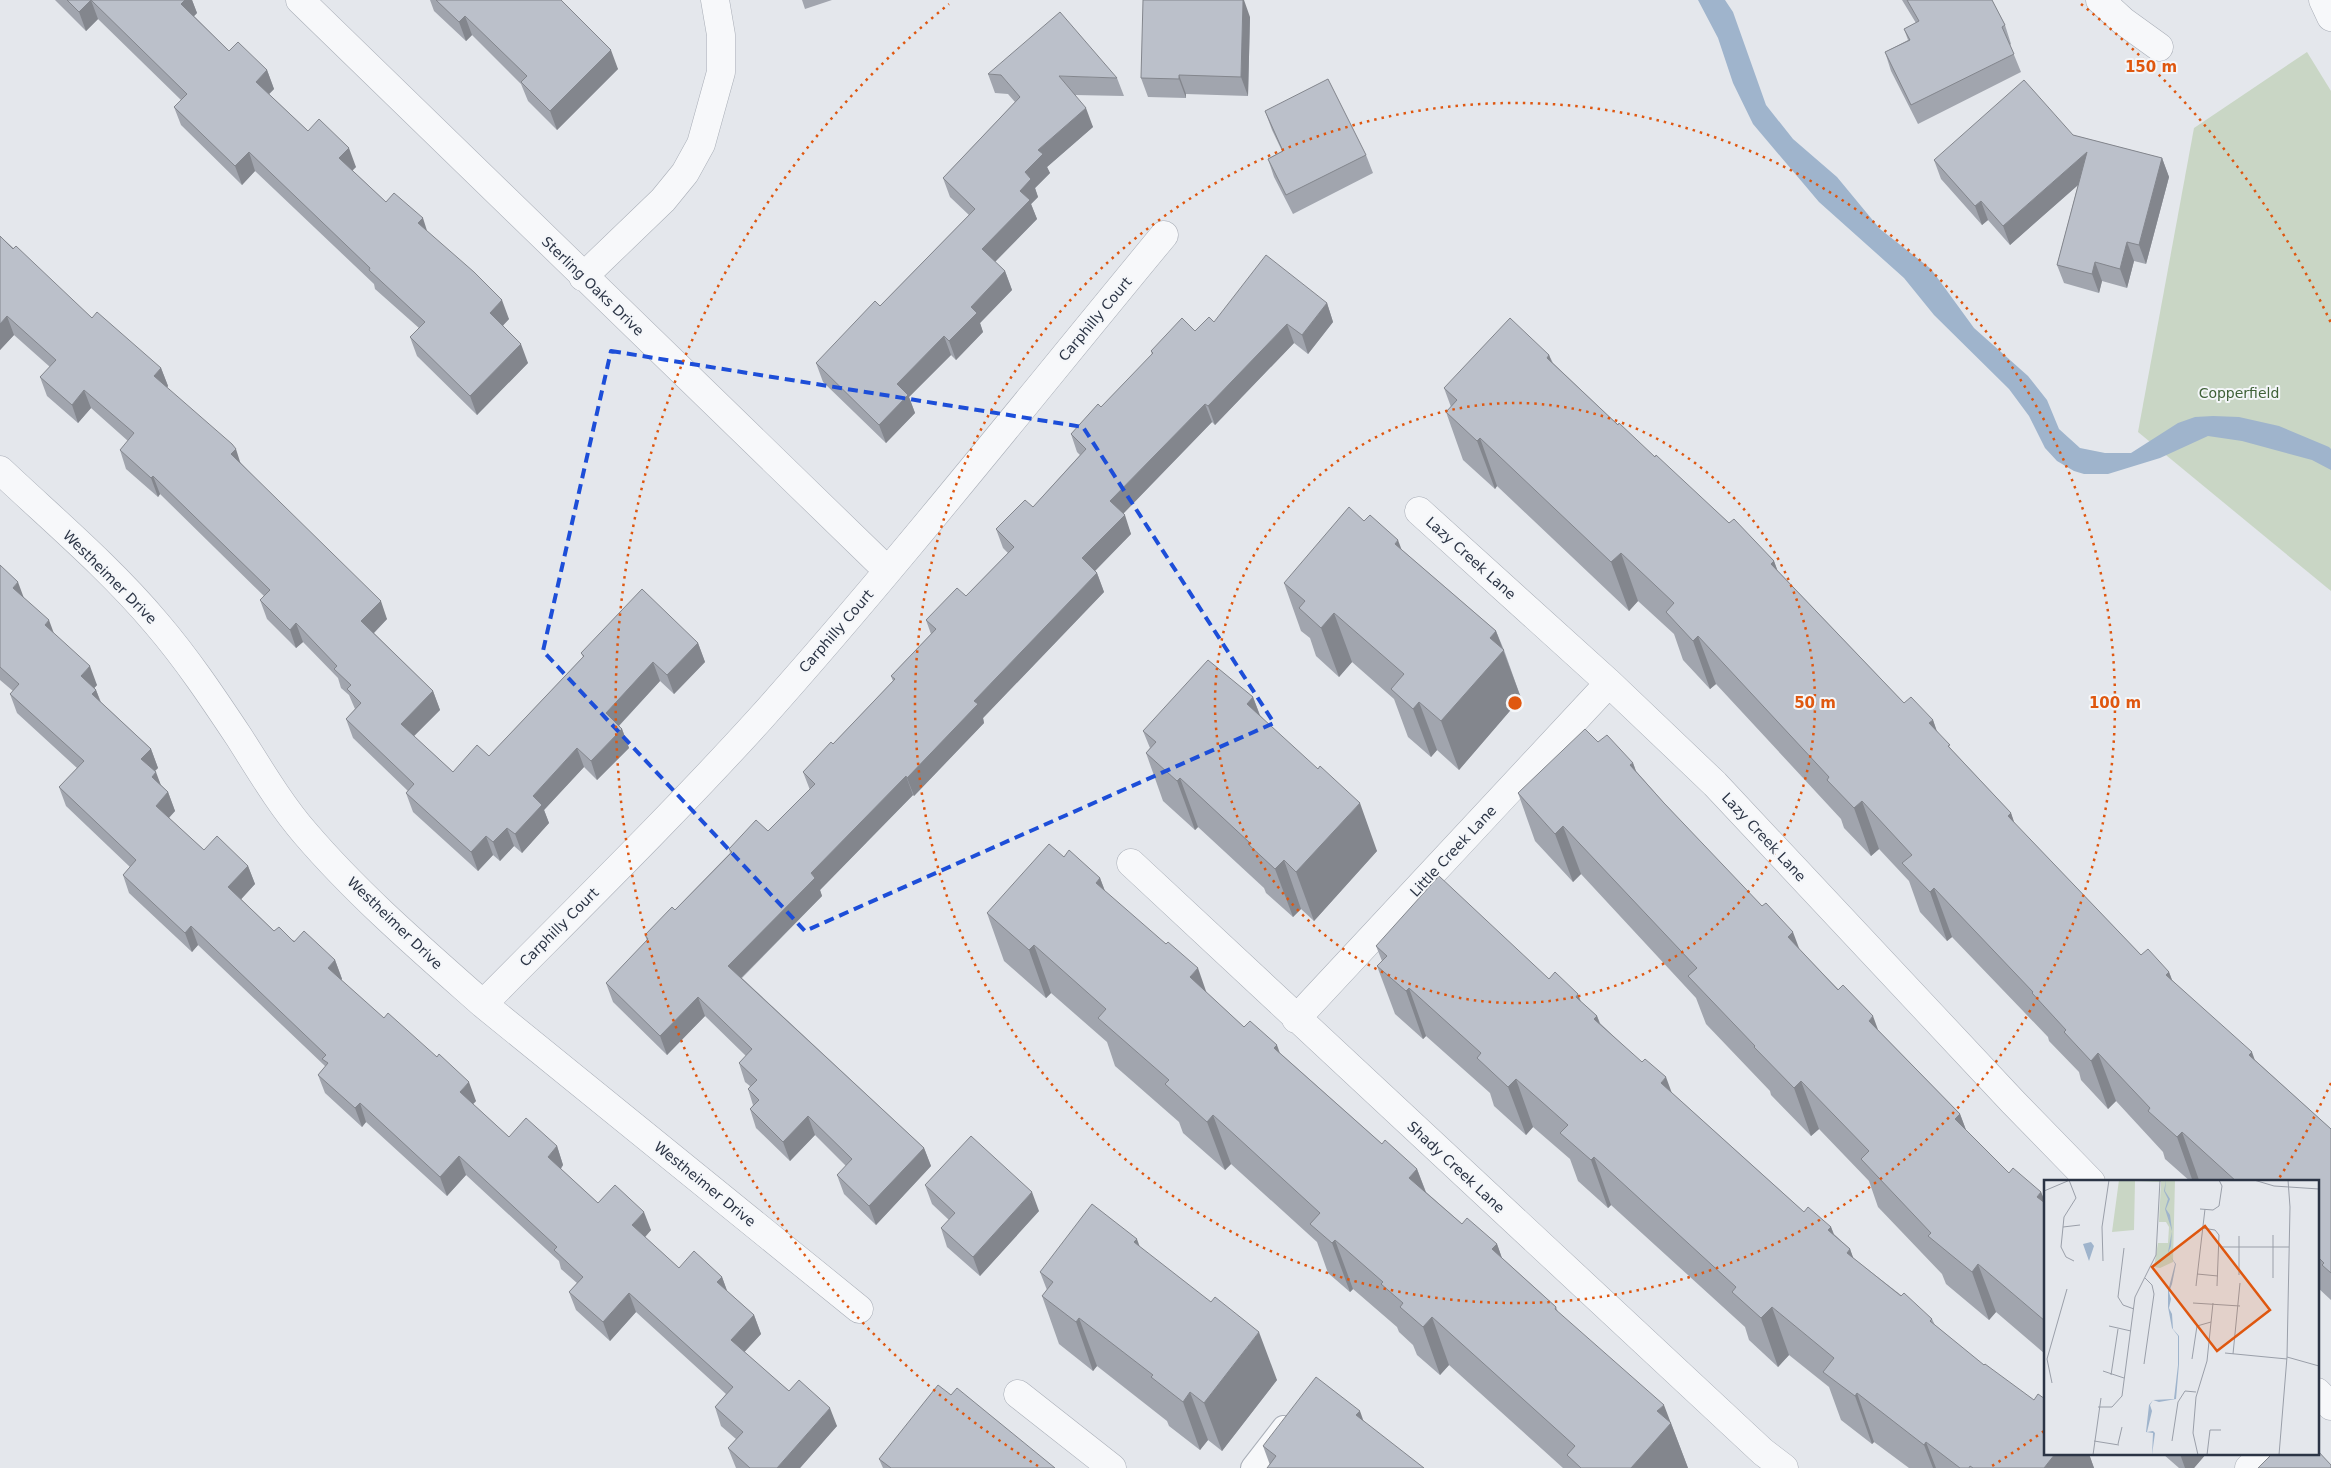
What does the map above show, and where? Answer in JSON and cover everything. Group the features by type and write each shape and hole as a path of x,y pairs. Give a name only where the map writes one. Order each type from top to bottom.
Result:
{"street":[{"name":"Sterling Oaks Drive","path":"300,0 583,277 887,570"},
{"path":"583,277 663,200 685,174 700,144 722,72 721,35 716,0"},
{"path":"2100,0 2123,21 2158,47"},
{"path":"2322,0 2331,17"},
{"name":"Carphilly Court","path":"482,1004 693,792 825,645 1164,235"},
{"name":"Westheimer Drive","path":"0,470 132,596 162,630 180,652 276,795 305,833 337,868 425,953 482,1004 859,1309"},
{"name":"Lazy Creek Lane","path":"1420,511 1609,683 1715,784 2013,1102 2089,1180"},
{"name":"Little Creek Lane","path":"1296,1019 1609,683"},
{"name":"Shady Creek Lane","path":"1131,863 1766,1463"},
{"path":"1018,1394 1112,1468"},
{"path":"2249,1468 2262,1456"}],"lane":[{"path":"1253,1468 1289,1422"}],"highlighted area":[{"path":"611,351 1083,427 1274,723 805,931 543,651"}],"green space":[{"name":"Copperfield","path":"2307,52 2331,91 2331,591 2138,432 2194,128"}],"water":[{"path":"1698,0 1725,0 1733,12 1766,105 1793,139 1837,177 1880,229 1931,269 1974,328 2028,376 2047,400 2059,429 2080,448 2105,453 2131,453 2178,423 2195,417 2239,417 2279,426 2329,447 2331,449 2331,470 2312,460 2242,441 2208,436 2160,458 2108,474 2084,474 2074,471 2057,461 2045,448 2029,416 2009,389 1934,315 1904,278 1819,202 1753,124 1733,83 1718,38"}],"building":[{"path":"67,0 91,0 79,12"},
{"path":"91,0 185,0 181,4 229,51 238,42 267,70 256,82 308,131 319,119 349,148 339,158 386,202 394,193 423,218 418,223 474,272 502,300 490,313 521,344 470,396 410,337 425,322 369,270 370,268 249,152 235,166 174,107 187,94"},
{"path":"436,0 561,0 611,50 550,111 521,82 527,76 465,16 459,22"},
{"path":"1143,0 1243,0 1241,77 1179,75 1179,79 1141,78"},
{"path":"1907,0 1992,0 2005,25 2002,27 2014,54 1911,105 1885,52 1910,40 1904,29 1919,21"},
{"path":"1060,12 1117,78 1059,76 1086,108 1038,150 1043,154 1025,172 1031,179 1020,191 1030,200 982,249 1005,271 971,307 977,313 949,341 944,336 897,384 908,395 879,425 816,363 875,301 880,306 975,209 943,178 1020,97 1001,75 988,74"},
{"path":"1328,79 1366,155 1286,195 1268,159 1283,151 1265,111"},
{"path":"2024,80 2073,135 2162,158 2139,245 2127,242 2120,269 2095,262 2092,274 2057,265 2087,152 2003,226 1981,201 1975,206 1934,160"},
{"path":"0,236 13,249 16,246 92,318 97,312 161,368 154,376 232,444 236,449 231,454 381,601 361,621 433,691 401,724 453,772 477,745 489,756 584,656 581,653 642,589 698,643 667,675 653,662 606,713 622,729 591,761 577,748 533,796 542,805 515,834 507,828 493,842 486,836 471,852 406,793 414,784 346,719 361,703 347,689 351,685 334,669 337,666 296,623 290,630 260,600 270,590 153,476 151,478 120,450 134,433 84,390 72,405 40,377 56,360 7,316 0,324"},
{"path":"1266,255 1327,303 1302,335 1287,324 1208,406 1205,404 1110,501 1125,515 1082,558 1097,573 974,701 978,704 907,778 906,776 811,873 815,878 728,966 924,1148 869,1206 837,1175 852,1159 808,1116 783,1142 750,1109 759,1100 748,1089 757,1080 739,1063 752,1049 698,997 660,1036 606,983 648,939 645,935 672,907 675,910 732,852 729,849 756,820 768,831 815,784 803,772 831,742 833,744 895,679 891,676 936,629 926,620 957,588 966,596 1014,547 996,529 1025,500 1033,507 1086,449 1071,434 1098,404 1101,407 1153,353 1151,351 1182,318 1195,331 1209,317 1214,322"},
{"path":"1510,318 1549,355 1547,358 1618,425 1619,423 1655,457 1656,455 1729,523 1734,519 1774,561 1771,564 1904,703 1911,697 1933,720 1929,723 2011,813 2008,816 2141,955 2148,949 2169,972 2166,975 2252,1052 2249,1055 2331,1129 2331,1273 2322,1265 2324,1263 2318,1257 2318,1180 2235,1180 2182,1132 2177,1137 2148,1111 2150,1108 2098,1053 2091,1061 2064,1032 2066,1030 2033,992 1934,888 1930,892 1902,863 1912,855 1862,801 1854,808 1827,780 1829,777 1698,636 1693,641 1666,612 1674,603 1621,553 1611,562 1480,438 1477,441 1446,412 1457,400 1444,388"},
{"path":"1349,507 1364,521 1370,515 1398,540 1395,544 1496,631 1490,638 1504,650 1441,721 1419,702 1413,709 1391,689 1404,674 1334,613 1321,628 1299,608 1305,601 1284,583"},
{"path":"0,565 18,582 13,588 49,620 45,625 90,666 81,676 96,690 92,694 151,749 141,759 156,772 152,777 168,792 156,806 204,850 217,836 248,866 228,887 274,931 279,927 294,942 304,931 335,960 328,968 384,1018 388,1013 437,1057 439,1054 469,1082 460,1092 509,1137 526,1118 557,1146 548,1157 598,1203 615,1185 644,1212 632,1225 679,1268 694,1251 722,1277 717,1282 754,1315 731,1340 789,1391 799,1380 830,1408 777,1468 750,1468 728,1448 743,1432 715,1407 733,1387 629,1293 603,1322 569,1292 583,1277 554,1250 557,1247 459,1156 440,1177 360,1103 355,1108 318,1075 328,1063 322,1059 326,1055 191,926 185,933 123,875 136,860 59,787 84,761 10,694 19,684 0,667"},
{"path":"1208,660 1253,697 1247,704 1318,769 1320,766 1360,803 1296,872 1284,860 1275,869 1180,778 1177,781 1146,753 1156,742 1143,731"},
{"path":"1585,729 1598,742 1607,735 1633,763 1630,765 1664,803 1762,906 1766,903 1793,932 1788,937 1838,990 1843,985 1873,1016 1869,1021 1960,1114 1955,1119 2009,1173 2013,1168 2041,1192 2037,1197 2044,1202 2044,1320 1978,1264 1972,1272 1928,1236 1931,1233 1861,1159 1869,1151 1801,1081 1794,1088 1688,976 1697,968 1563,826 1555,834 1518,793"},
{"path":"1049,844 1064,857 1069,850 1100,878 1096,883 1166,944 1168,942 1198,968 1190,977 1244,1027 1250,1021 1277,1045 1274,1048 1382,1144 1385,1140 1417,1169 1409,1178 1462,1224 1467,1218 1497,1244 1492,1249 1556,1307 1555,1309 1664,1405 1657,1411 1671,1423 1631,1468 1581,1468 1567,1455 1575,1446 1432,1317 1423,1327 1400,1307 1403,1303 1381,1284 1383,1282 1335,1240 1332,1243 1310,1224 1320,1213 1213,1115 1207,1122 1165,1084 1169,1080 1098,1018 1106,1009 1034,945 1029,950 987,913"},
{"path":"1439,876 1549,979 1555,972 1578,994 1576,997 1597,1016 1594,1019 1642,1062 1645,1059 1666,1077 1661,1083 1804,1212 1808,1207 1831,1227 1828,1230 1850,1249 1847,1253 1901,1296 1904,1293 1932,1319 1930,1321 1984,1365 2034,1400 2038,1394 2044,1398 2044,1456 2053,1456 2044,1468 1973,1468 1970,1466 1969,1468 1960,1468 1926,1442 1924,1445 1857,1393 1855,1396 1823,1372 1834,1358 1772,1307 1761,1318 1732,1292 1736,1287 1594,1157 1591,1160 1560,1133 1568,1125 1516,1079 1508,1087 1477,1058 1481,1053 1409,988 1406,991 1377,966 1387,956 1376,946"},
{"path":"971,1136 1032,1192 973,1257 941,1228 955,1213 925,1185"},
{"path":"1092,1204 1137,1239 1134,1242 1211,1302 1215,1297 1259,1332 1204,1403 1190,1392 1183,1402 1151,1377 1153,1375 1079,1318 1076,1322 1042,1296 1053,1282 1040,1272"},
{"path":"1316,1377 1360,1411 1356,1415 1424,1468 1267,1468 1276,1456 1263,1446"},
{"path":"938,1385 951,1395 957,1388 1055,1468 891,1468 879,1459"},
{"path":"2318,1451 2331,1465 2331,1468 2258,1468 2270,1456 2318,1456"}]}
